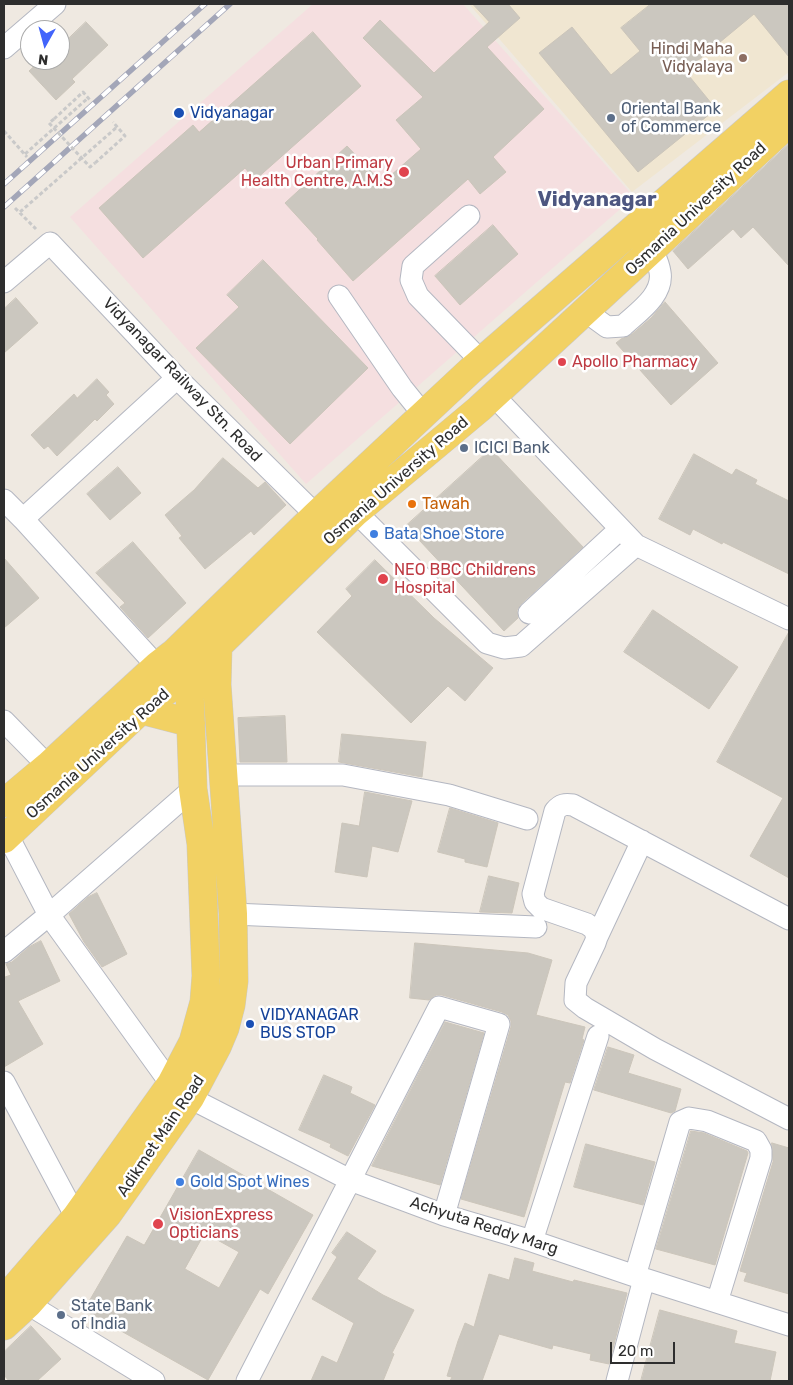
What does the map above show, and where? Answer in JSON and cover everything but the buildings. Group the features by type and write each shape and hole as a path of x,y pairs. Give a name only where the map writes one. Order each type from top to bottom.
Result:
{"main road":[{"name":"Osmania University Road","path":"210,635 316,514 423,414 481,361 789,94"},
{"name":"Osmania University Road","path":"4,803 48,766 174,669 210,635 494,396 789,123"},
{"name":"Adikmet Main Road","path":"4,1326 16,1302 76,1217 217,1048 225,1028 231,1005 234,981 233,914 217,685 210,635"},
{"name":"Osmania University Road","path":"6,837 142,710 174,669"},
{"name":"Adikmet Main Road","path":"16,1302 108,1214 181,1091 204,1002 206,976 201,844 193,789 192,723 174,669"},
{"path":"142,710 192,723"}],"street":[{"path":"4,48 55,4"},
{"path":"468,216 413,266 411,280 418,296 481,361"},
{"name":"Vidyanagar Railway Stn. Road","path":"4,282 50,243 177,378 316,514"},
{"path":"585,311 607,327 623,326 658,290 661,273 652,249"},
{"path":"339,296 402,388 423,414"},
{"path":"23,519 177,378"},
{"path":"494,396 636,545 789,619"},
{"path":"5,503 174,669"},
{"path":"356,512 486,643 504,648 521,646 636,545"},
{"path":"528,613 620,529"},
{"path":"4,721 48,766"},
{"path":"223,775 343,775 449,795 527,819"},
{"path":"4,952 193,789"},
{"path":"596,937 594,929 587,924 541,908 535,902 533,894 556,811 559,807 566,804 789,919"},
{"path":"6,837 49,915 181,1091"},
{"path":"642,842 576,983 574,1000 655,1049 789,1119"},
{"path":"233,914 536,927"},
{"path":"247,1381 439,1006 499,1024 444,1215"},
{"path":"532,1241 598,1036"},
{"path":"4,1082 76,1217"},
{"name":"Achyuta Reddy Marg","path":"181,1091 350,1180 444,1215 532,1241 639,1278 789,1325"},
{"path":"617,1381 639,1278 680,1122 689,1118 707,1121 756,1140 762,1150 762,1158 717,1302"},
{"path":"16,1302 154,1381"}],"path":[{"path":"4,131 26,155 89,99 83,92 49,123 90,167 125,136 113,122"},
{"path":"20,212 116,127"},
{"path":"15,208 32,225"}],"shaded area":[{"path":"313,4 463,4 634,197 306,484 70,217"},
{"name":"Hindi Maha Vidyalaya","path":"469,4 789,4 789,72 632,192"}],"railway":[{"path":"4,184 205,4"},
{"path":"4,207 230,4"}],"place":[{"name":"Hindi Maha Vidyalaya","path":"743,58"},
{"name":"Vidyanagar","path":"179,113"},
{"name":"Oriental Bank of Commerce","path":"611,118"},
{"name":"Urban Primary Health Centre, A.M.S","path":"404,172"},
{"name":"Apollo Pharmacy","path":"562,362"},
{"name":"ICICI Bank","path":"464,448"},
{"name":"Tawah","path":"412,504"},
{"name":"Bata Shoe Store","path":"374,534"},
{"name":"NEO BBC Childrens Hospital","path":"383,579"},
{"name":"VIDYANAGAR BUS STOP","path":"250,1024"},
{"name":"Gold Spot Wines","path":"180,1182"},
{"name":"VisionExpress Opticians","path":"158,1224"},
{"name":"State Bank of India","path":"61,1315"}],"district":[{"name":"Vidyanagar","path":"597,200"}]}
